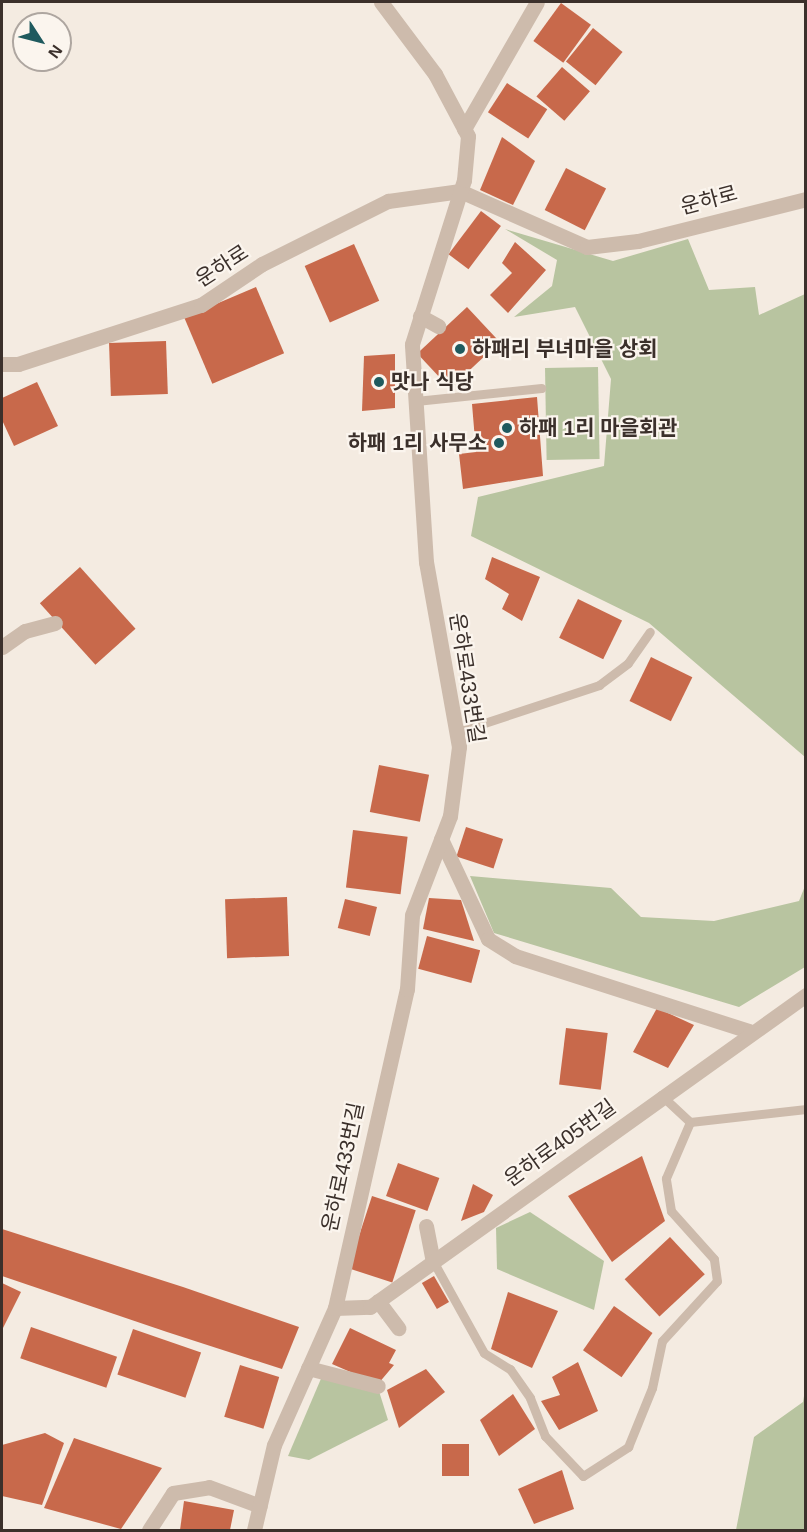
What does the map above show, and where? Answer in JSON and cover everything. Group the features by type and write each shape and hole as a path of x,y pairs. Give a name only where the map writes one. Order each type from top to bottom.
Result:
{"street":[{"path":"381,2 435,74 464,129"},
{"path":"464,129 537,2"},
{"name":"운하로433번길","path":"254,1530 274,1445 335,1308 407,989 412,915 450,816 457,732 426,562 412,344 460,191 464,129"},
{"name":"운하로","path":"2,364 18,364 201,305 272,259 388,201 460,191 587,247 638,241 806,199"},
{"path":"420,316 438,326"},
{"path":"2,647 26,631 55,623"},
{"path":"441,839 488,939 515,956 749,1031"},
{"name":"운하로405번길","path":"335,1308 370,1307 749,1031 806,995"},
{"path":"426,1226 433,1261"},
{"path":"378,1301 398,1328"},
{"path":"308,1368 378,1386"},
{"path":"149,1530 173,1493 208,1486 260,1506"}],"lane":[{"path":"416,401 541,388"},
{"path":"457,732 599,686 628,663 650,632"},
{"path":"661,1095 690,1122 806,1109"},
{"path":"433,1261 484,1353 510,1369 530,1398 545,1436 583,1476 628,1447 652,1388 662,1341 717,1281 714,1259 670,1211 666,1178 690,1122"}],"green space":[{"path":"505,229 613,261 688,239 709,290 755,287 759,315 805,294 805,757 649,623 471,536 478,497 604,466 611,379 575,307 514,317 552,286 557,260"},
{"path":"598,367 600,459 547,460 545,368"},
{"path":"470,876 611,888 641,917 714,921 799,901 805,886 805,967 739,1007 494,933"},
{"path":"530,1212 604,1261 594,1310 497,1269 496,1228"},
{"path":"323,1374 378,1388 388,1420 309,1460 288,1456"},
{"path":"805,1390 805,1530 736,1530 754,1437 803,1402"}],"building":[{"path":"561,3 591,25 563,63 533,41"},
{"path":"593,28 623,52 595,85 566,61"},
{"path":"562,67 590,91 564,121 536,96"},
{"path":"507,83 547,109 528,138 488,112"},
{"path":"502,137 535,161 513,205 480,190"},
{"path":"566,168 606,188 585,230 545,210"},
{"path":"481,211 501,226 468,269 449,254"},
{"path":"515,242 546,270 508,313 490,295 512,273 502,263"},
{"path":"354,244 379,301 330,323 305,266"},
{"path":"256,287 284,353 212,384 184,317"},
{"name":"하패리 부녀마을 상회","path":"467,307 500,342 450,388 417,353"},
{"path":"166,341 168,394 111,396 109,343"},
{"name":"맛나 식당","path":"395,354 395,408 362,411 364,356"},
{"path":"37,382 58,426 14,446 2,420 2,398"},
{"name":"하패 1리 마을회관","path":"537,397 543,476 463,489 459,454 476,452 472,404"},
{"path":"492,557 540,577 522,621 502,609 509,594 485,579"},
{"path":"80,567 136,629 95,665 40,603"},
{"path":"578,599 622,620 603,659 559,638"},
{"path":"651,657 692,677 671,721 630,701"},
{"path":"379,765 429,775 420,822 370,812"},
{"path":"466,827 503,839 494,869 456,856"},
{"path":"353,830 408,837 401,894 346,888"},
{"path":"287,897 289,956 227,958 225,899"},
{"path":"429,898 461,900 474,941 423,929"},
{"path":"345,899 377,907 370,936 338,928"},
{"path":"427,936 480,950 471,983 418,969"},
{"path":"657,1008 694,1025 668,1068 633,1052"},
{"path":"566,1028 608,1033 601,1090 559,1085"},
{"path":"642,1156 665,1221 612,1262 568,1196"},
{"path":"398,1163 439,1178 427,1211 386,1196"},
{"path":"473,1184 493,1195 484,1212 461,1221"},
{"path":"372,1196 416,1210 392,1282 349,1268"},
{"path":"2,1229 299,1327 282,1369 2,1276"},
{"path":"670,1237 705,1274 659,1317 625,1279"},
{"path":"434,1276 449,1302 437,1309 422,1283"},
{"path":"2,1283 21,1292 2,1330"},
{"path":"508,1292 558,1311 532,1368 491,1349"},
{"path":"614,1306 653,1333 622,1377 583,1350"},
{"path":"31,1327 117,1357 106,1388 20,1358"},
{"path":"350,1328 396,1350 389,1363 394,1365 378,1384 332,1364"},
{"path":"133,1329 201,1352 185,1398 117,1374"},
{"path":"578,1362 598,1411 559,1430 541,1401 560,1395 552,1377"},
{"path":"240,1365 279,1377 263,1429 224,1417"},
{"path":"426,1369 445,1392 399,1428 387,1390"},
{"path":"513,1394 535,1429 499,1456 480,1420"},
{"path":"45,1433 64,1443 42,1505 2,1496 2,1445"},
{"path":"74,1438 162,1468 121,1529 44,1508"},
{"path":"442,1444 469,1444 469,1476 442,1476"},
{"path":"562,1470 574,1509 534,1524 518,1489"},
{"path":"184,1501 234,1510 230,1530 180,1530"}],"place":[{"name":"하패리 부녀마을 상회","path":"460,349"},
{"name":"맛나 식당","path":"379,382"},
{"name":"하패 1리 마을회관","path":"507,428"},
{"name":"하패 1리 사무소","path":"499,443"}]}
